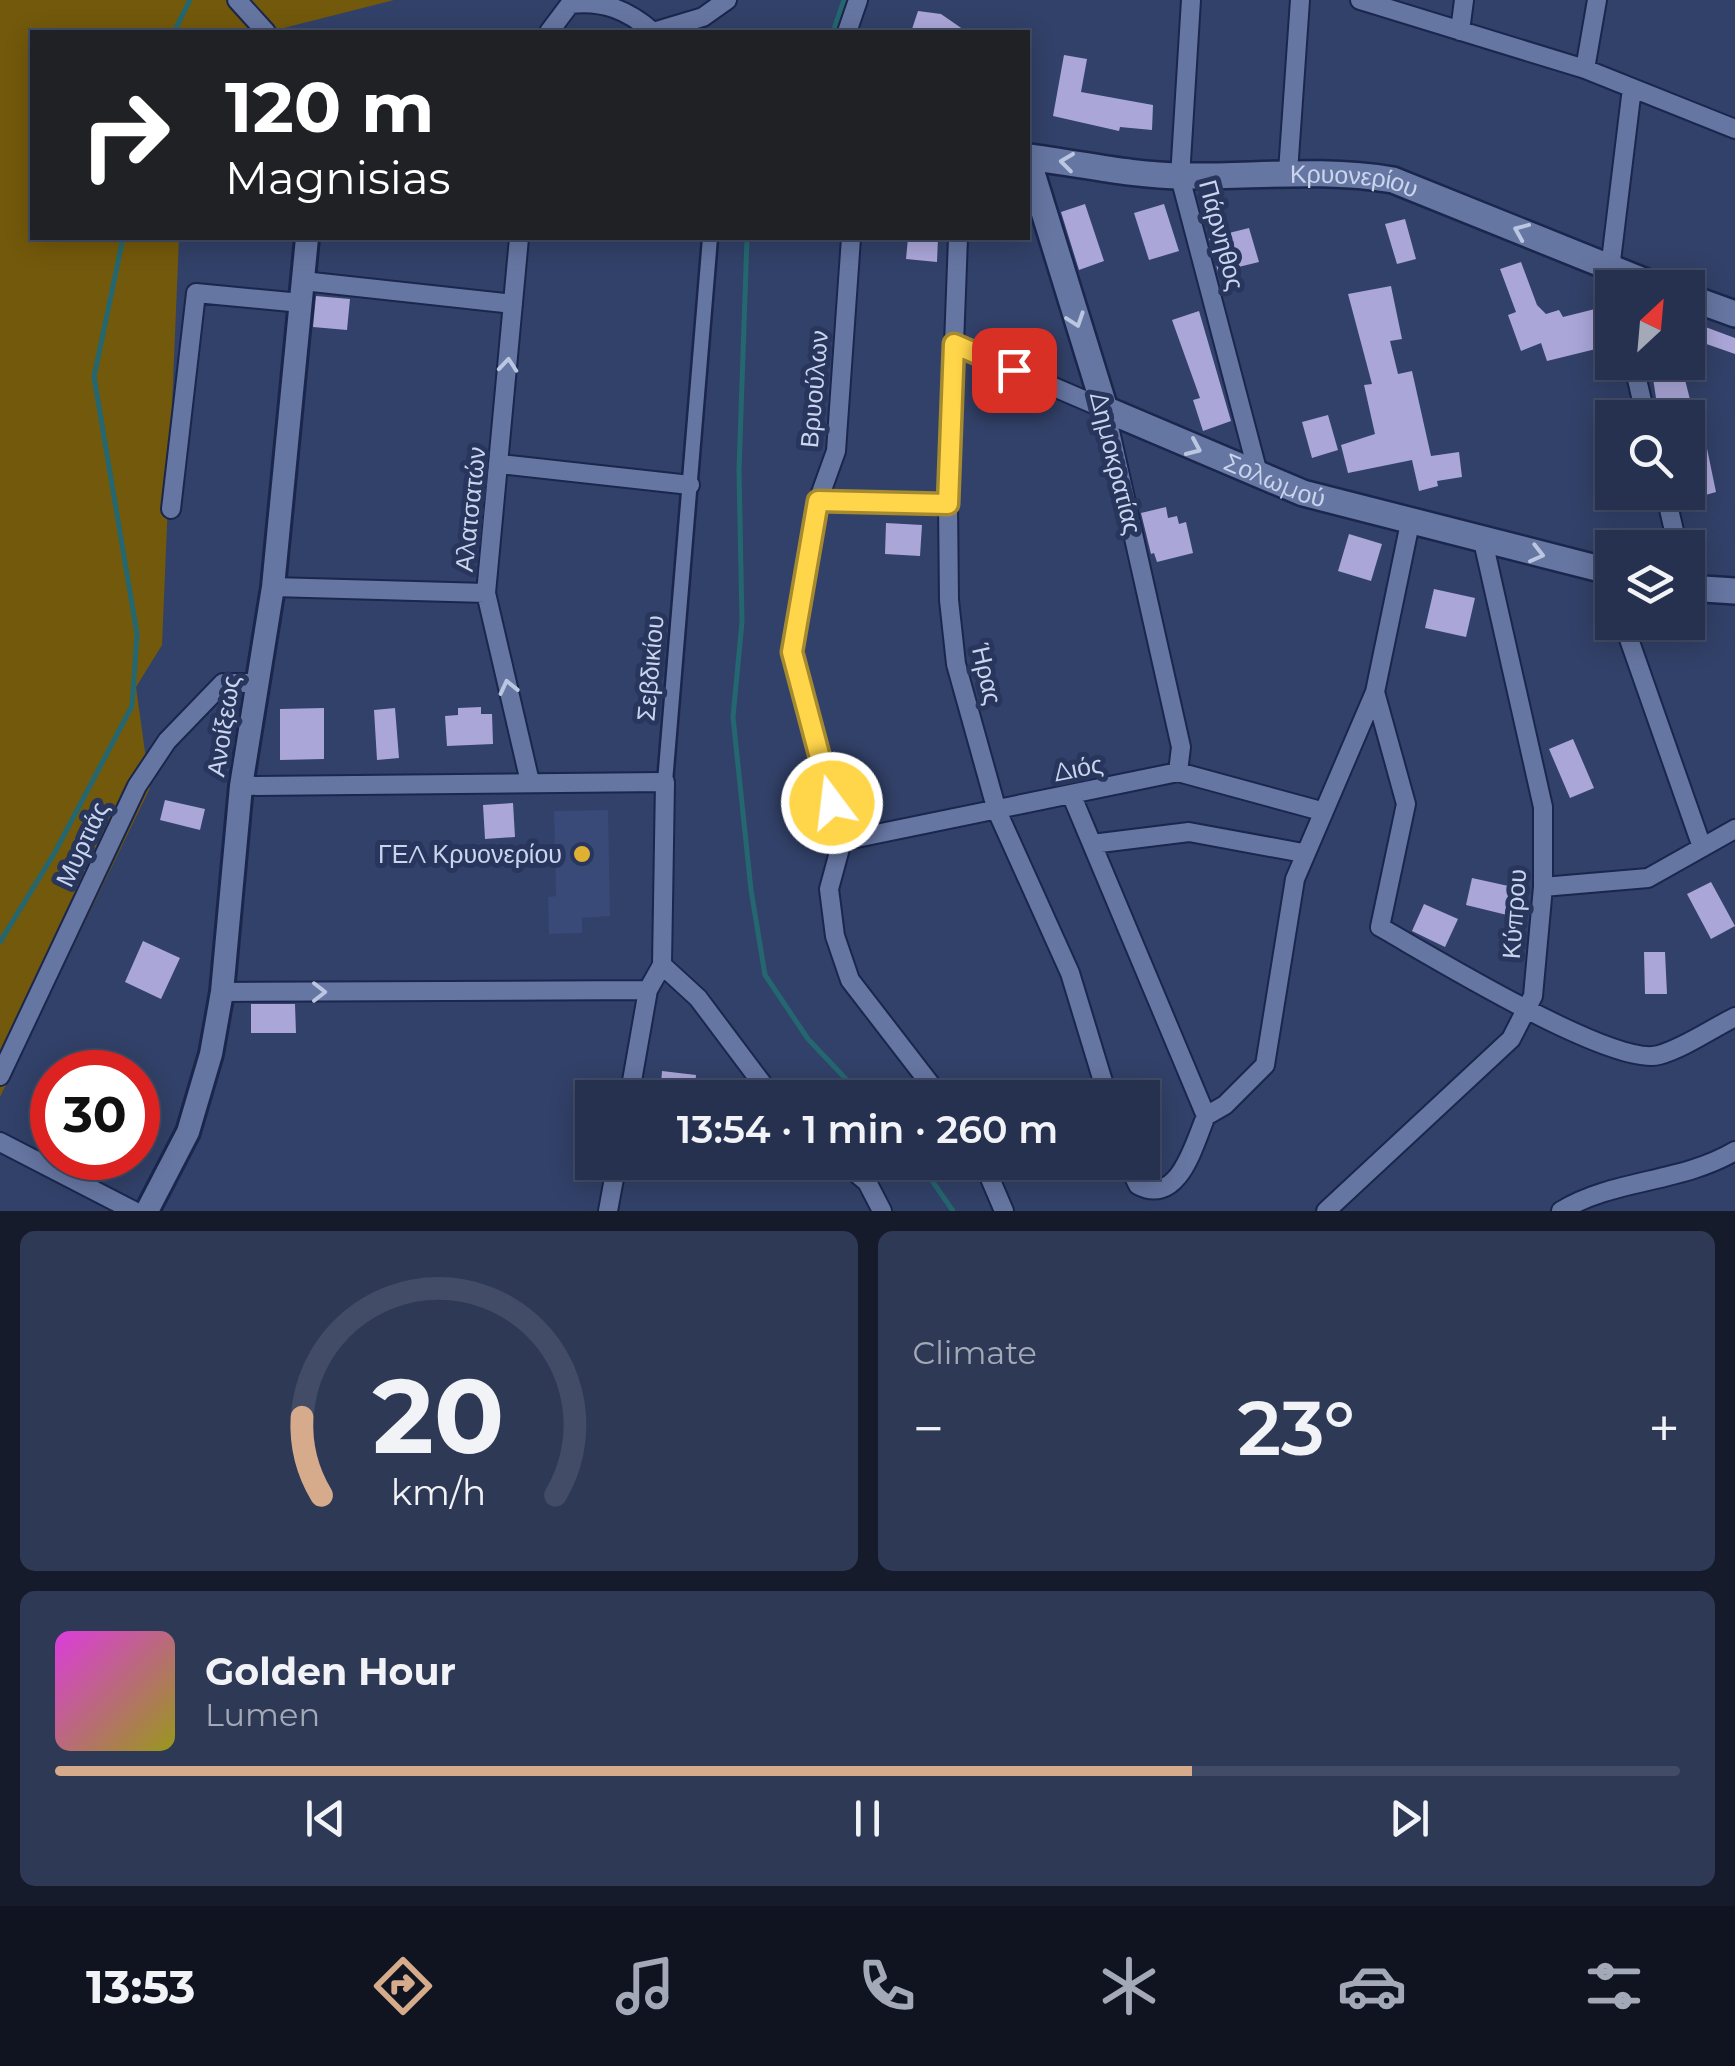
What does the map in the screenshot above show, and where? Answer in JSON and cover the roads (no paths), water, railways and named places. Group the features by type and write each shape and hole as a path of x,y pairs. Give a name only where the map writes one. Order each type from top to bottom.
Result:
{"main road":[{"name":"Κρυονερίου","path":"1030,158 1180,176 1350,173 1424,190 1595,270"},
{"name":"Δημοκρατίας","path":"1030,165 1105,409"},
{"path":"1705,303 1735,314"},
{"name":"Σολωμού","path":"1105,409 1259,477 1595,574"},
{"path":"1705,589 1735,591"}],"street":[{"path":"237,0 264,30"},
{"path":"660,30 703,18 727,0"},
{"path":"847,30 858,0"},
{"name":"Πάρνηθος","path":"1191,0 1180,176 1259,477"},
{"path":"1288,172 1300,0"},
{"path":"1360,0 1585,70 1735,129"},
{"path":"1460,31 1464,0"},
{"path":"1585,70 1597,0"},
{"path":"551,30 570,4 592,2 631,14 651,30"},
{"path":"1613,270 1632,88"},
{"name":"Ανοίξεως","path":"147,1211 188,1132 211,1054 222,992 241,786 273,587 307,240"},
{"name":"Αλατσατών","path":"519,240 486,593 530,782"},
{"name":"Σεβδικίου","path":"631,1080 648,990 662,965 665,782 710,240"},
{"name":"Βρυούλων","path":"851,240 836,452 818,501 792,652 842,840 829,890 835,936 850,980 928,1080"},
{"name":"Ήρας","path":"958,240 948,504 949,600 956,664 997,811 1070,973 1103,1080"},
{"path":"171,509 196,293 302,292 513,304"},
{"name":"Σολωμού","path":"954,344 1105,409"},
{"name":"Δημοκρατίας","path":"1105,409 1180,747 1178,772"},
{"path":"500,464 690,485"},
{"path":"818,501 948,504"},
{"path":"1137,1180 1144,1188 1167,1187 1181,1174 1206,1116 1236,1096 1265,1065 1280,947 1302,853 1375,692 1410,523"},
{"name":"Κύπρου","path":"1326,1211 1511,1039 1533,996 1543,887 1543,808 1482,541"},
{"path":"273,587 486,593"},
{"path":"1629,640 1702,847"},
{"name":"Μυρτιάς","path":"0,1076 137,786 167,741 223,683 258,683"},
{"path":"1375,692 1406,804 1380,927 1528,1010 1631,1056 1657,1056 1735,1018"},
{"name":"Διός","path":"842,840 1178,772 1321,811"},
{"path":"241,786 665,782"},
{"path":"1071,794 1206,1116"},
{"path":"1543,887 1648,878 1735,829"},
{"path":"1092,844 1189,832 1302,853"},
{"path":"662,965 698,998 760,1080"},
{"path":"222,992 648,990"},
{"path":"0,1142 134,1211"},
{"path":"1561,1211 1582,1198 1673,1177 1735,1151"},
{"path":"608,1211 614,1180"},
{"path":"866,1180 882,1211"},
{"path":"991,1180 1004,1211"}],"waterway":[{"path":"175,30 190,0"},
{"path":"834,30 844,0"},
{"path":"0,942 55,852 132,706 137,634 94,377 123,240"},
{"path":"747,240 739,470 742,622 733,717 751,890 765,975 808,1039 847,1080"},
{"path":"931,1180 953,1211"}],"place":[{"name":"ΓΕΛ Κρυονερίου","path":"582,854"}]}
